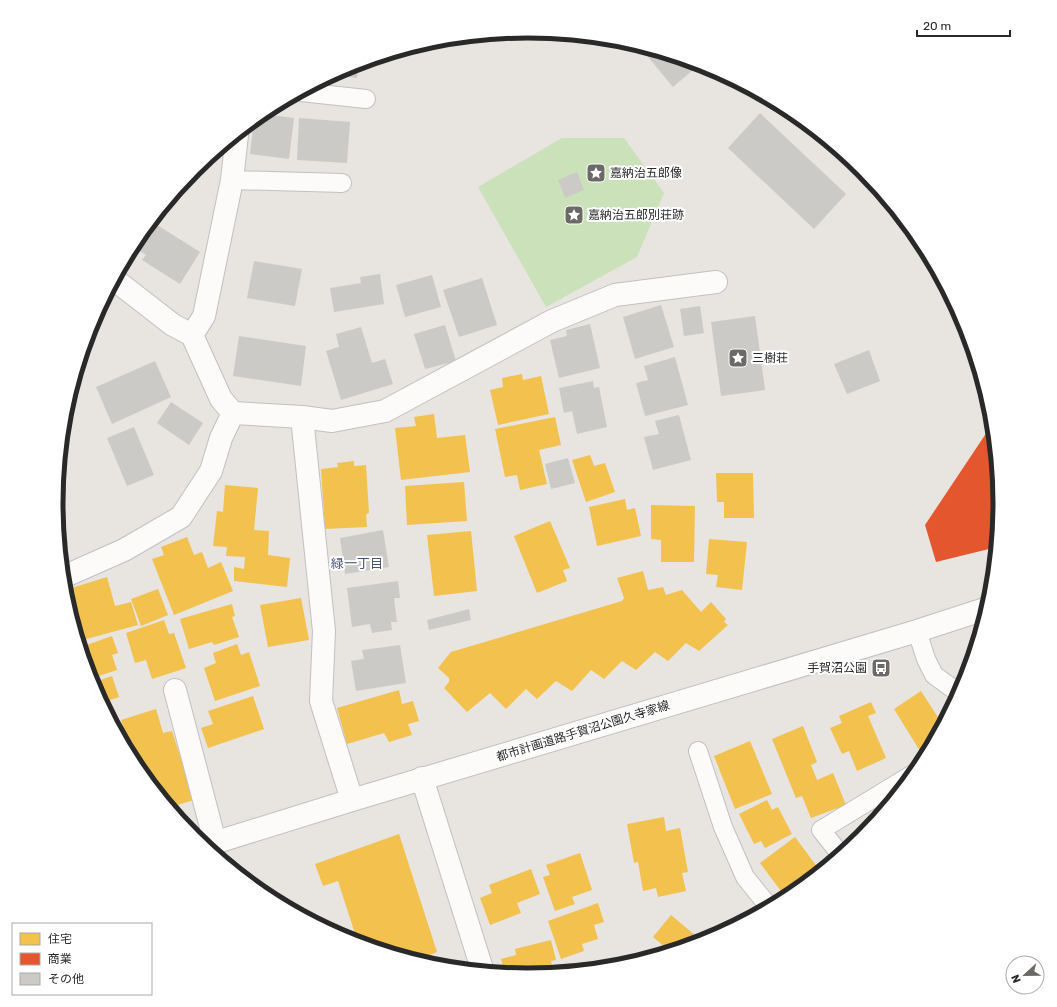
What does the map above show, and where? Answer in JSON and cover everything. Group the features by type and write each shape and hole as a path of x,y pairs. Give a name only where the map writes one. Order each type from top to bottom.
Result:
{"street":[{"path":"192,335 204,316 232,180 236,142"},
{"path":"119,283 174,325 192,335 221,399 233,412 302,417 332,421 385,411 552,321 615,295 716,282"},
{"path":"69,574 124,550 181,516 211,471 221,438 233,412"},
{"path":"302,417 324,631 321,701 352,800"},
{"name":"都市計画道路手賀沼公園久寺家線","path":"211,843 422,778 917,631 981,610"},
{"path":"175,690 208,841"},
{"path":"422,778 481,966"}],"lane":[{"path":"310,93 366,98"},
{"path":"232,180 342,184"},
{"path":"917,631 926,659 934,675 955,690"},
{"path":"698,751 723,827 745,877 766,904"},
{"path":"838,851 821,830 903,780"}],"green space":[{"path":"562,138 624,138 664,193 637,257 546,307 478,187"}],"building: 住宅":[{"path":"522,374 523,380 541,376 549,414 498,425 490,390 503,387 502,378"},
{"path":"434,414 437,438 465,435 470,472 401,480 395,428 416,426 414,417"},
{"path":"555,417 561,445 539,450 547,484 520,490 517,475 505,477 495,429"},
{"path":"590,455 594,466 605,463 615,492 586,502 572,460"},
{"path":"354,461 354,466 366,465 369,513 366,514 367,527 325,529 321,469 338,467 337,463"},
{"path":"716,473 753,473 754,518 724,518 724,502 717,502"},
{"path":"464,482 467,521 407,525 405,486"},
{"path":"225,485 258,488 254,530 269,531 268,555 290,558 287,587 234,581 234,567 244,569 245,557 226,556 227,547 213,546 217,511 223,512"},
{"path":"625,499 627,510 635,508 641,536 597,546 589,507"},
{"path":"651,505 695,506 694,562 661,562 661,540 651,539"},
{"path":"550,521 570,568 563,570 567,581 537,593 514,536"},
{"path":"471,531 477,591 434,596 427,535"},
{"path":"187,537 194,555 202,552 208,568 221,562 233,591 174,615 152,559 164,555 161,547"},
{"path":"709,539 747,542 742,590 716,587 718,575 706,574"},
{"path":"643,571 648,590 663,587 666,595 682,590 701,612 711,602 726,619 724,622 728,625 699,651 686,643 668,661 655,652 636,670 622,661 604,679 591,670 572,691 556,681 537,699 526,689 506,709 490,693 467,712 444,688 449,682 449,678 438,668 451,652 622,601 624,598 617,578"},
{"path":"107,577 115,606 131,602 138,625 84,640 71,588"},
{"path":"158,589 168,615 141,626 131,599"},
{"path":"301,598 309,640 268,647 260,605"},
{"path":"232,604 235,616 232,617 239,637 214,645 212,642 189,649 180,619"},
{"path":"164,620 169,634 174,633 186,668 152,679 146,660 135,663 126,633"},
{"path":"112,636 118,653 112,655 117,670 96,677 86,645"},
{"path":"237,644 241,655 249,652 260,686 215,701 204,668 216,663 213,653"},
{"path":"112,676 119,697 110,700 115,713 113,714 98,681"},
{"path":"399,690 402,704 413,701 419,721 408,724 412,735 389,742 384,733 347,744 337,708"},
{"path":"921,691 940,720 925,748 920,751 894,709"},
{"path":"253,696 264,729 208,748 201,728 213,724 208,711"},
{"path":"871,702 876,713 868,716 886,758 857,771 849,751 842,754 830,728 842,723 839,716"},
{"path":"156,709 163,733 172,731 194,800 175,806 159,787 141,762 128,741 121,720"},
{"path":"803,726 817,762 811,765 817,780 833,773 846,805 811,818 802,796 796,798 772,739"},
{"path":"750,741 772,794 735,809 714,756"},
{"path":"767,800 772,810 778,807 792,834 765,848 761,841 754,844 739,814"},
{"path":"664,817 666,831 680,828 688,872 682,873 686,891 658,897 656,888 643,891 638,862 634,863 627,824"},
{"path":"399,834 437,952 425,957 356,936 338,881 323,886 315,864"},
{"path":"795,837 818,868 783,894 760,863"},
{"path":"580,853 592,890 572,897 575,904 555,911 543,877 550,875 546,865"},
{"path":"531,869 540,894 517,903 521,913 490,925 480,898 492,893 489,885"},
{"path":"598,903 604,922 594,925 598,939 582,944 584,951 561,959 548,921"},
{"path":"671,915 697,937 666,948 653,937"},
{"path":"551,940 556,960 551,961 553,968 503,968 501,959 516,955 515,949"}],"building: 商業":[{"path":"988,431 993,473 994,504 992,548 936,562 925,525"}],"building: その他":[{"path":"645,53 694,69 673,87"},
{"path":"358,70 357,78 343,76"},
{"path":"760,113 846,194 814,229 728,148"},
{"path":"271,115 294,118 289,159 250,154 253,128"},
{"path":"299,118 350,122 347,163 297,160"},
{"path":"577,172 584,190 565,198 558,180"},
{"path":"156,224 200,252 180,284 142,260 146,255 138,250"},
{"path":"254,261 302,269 295,306 247,298"},
{"path":"380,274 384,304 334,312 330,288 361,283 360,277"},
{"path":"432,275 441,307 405,317 396,285"},
{"path":"482,278 497,325 459,337 443,290"},
{"path":"661,305 674,347 635,359 623,317"},
{"path":"700,306 704,333 684,336 680,309"},
{"path":"755,316 765,390 721,396 711,322"},
{"path":"590,324 600,368 559,378 550,340 567,336 566,330"},
{"path":"445,325 456,361 425,369 414,334"},
{"path":"361,327 372,363 385,359 393,384 341,400 326,351 339,347 336,334"},
{"path":"239,336 306,346 301,386 233,376"},
{"path":"869,350 880,381 847,394 834,364"},
{"path":"675,357 688,405 645,416 636,383 648,380 644,366"},
{"path":"155,361 171,397 112,424 96,387"},
{"path":"593,381 594,388 599,387 607,427 577,434 572,411 564,413 559,388"},
{"path":"171,402 203,423 189,445 157,423"},
{"path":"679,415 691,460 653,470 644,437 659,434 655,421"},
{"path":"134,427 154,475 127,486 107,438"},
{"path":"568,458 575,483 551,489 545,464"},
{"path":"383,530 389,567 345,574 340,538"},
{"path":"398,581 400,598 394,598 397,622 391,622 392,630 372,633 370,624 352,627 347,588"},
{"path":"469,609 471,620 429,630 427,620"},
{"path":"400,645 406,683 356,691 351,661 364,659 362,650"},
{"path":"860,830 846,844 845,842"}],"place":[{"name":"嘉納治五郎像","path":"596,173"},
{"name":"嘉納治五郎別荘跡","path":"574,215"},
{"name":"三樹荘","path":"738,358"},
{"name":"手賀沼公園","path":"881,668"}],"district":[{"name":"緑一丁目","path":"357,563"}]}
